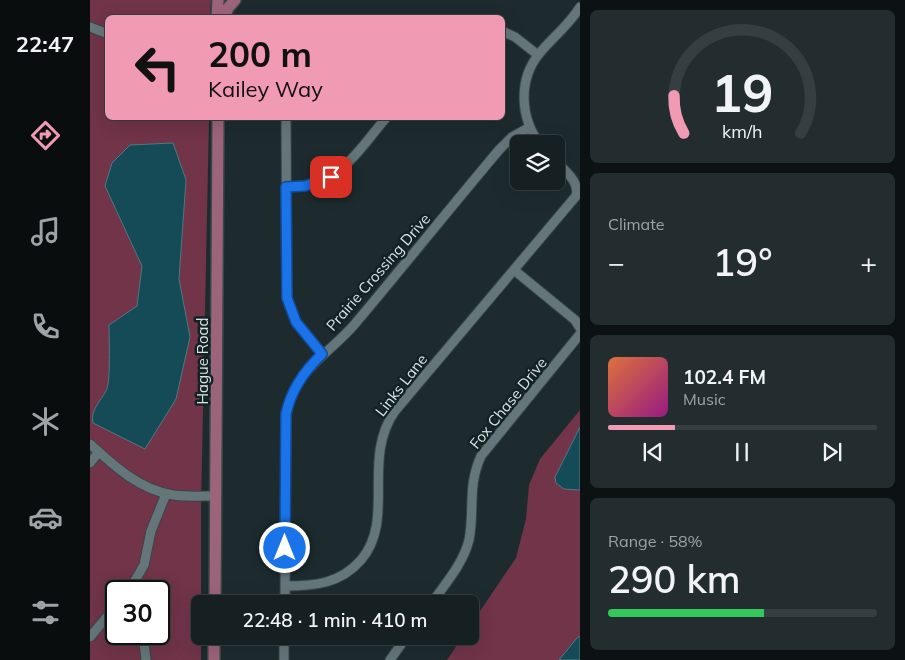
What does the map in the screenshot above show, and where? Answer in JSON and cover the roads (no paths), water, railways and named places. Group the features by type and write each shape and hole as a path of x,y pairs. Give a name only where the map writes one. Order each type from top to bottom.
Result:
{"main road":[{"path":"218,0 218,15"},
{"path":"225,15 235,0"},
{"name":"Hague Road","path":"215,595 218,120"},
{"path":"214,645 214,660"}],"street":[{"path":"534,135 530,128 524,105 524,88 530,69 538,55 580,7"},
{"path":"90,28 105,33"},
{"path":"505,32 515,37 538,55"},
{"path":"286,120 287,298 296,322 322,354"},
{"path":"286,187 314,184 338,172 384,120"},
{"name":"Prairie Crossing Drive","path":"285,595 286,414 292,393 297,384 322,354 352,328 499,150 512,137 530,128"},
{"name":"Links Lane","path":"285,586 322,584 334,580 352,569 364,556 376,529 379,450 388,420 576,196 577,189 572,178 565,171"},
{"path":"514,270 574,320 580,328"},
{"name":"Fox Chase Drive","path":"437,595 466,551 470,530 473,478 481,456 580,334"},
{"path":"90,444 142,485 166,494 216,496"},
{"path":"90,463 99,452"},
{"path":"137,580 144,565 151,531 166,494"},
{"path":"90,637 105,619"},
{"path":"144,645 146,660"},
{"path":"284,645 284,660"},
{"path":"390,660 401,645"}],"water":[{"path":"173,143 186,180 179,279 190,337 176,399 145,449 93,423 92,418 94,410 108,386 109,325 137,306 142,266 105,186 112,163 130,145"},
{"path":"580,427 580,490 564,489 556,483 555,477"},
{"path":"580,636 580,660 559,660 577,638"}]}
